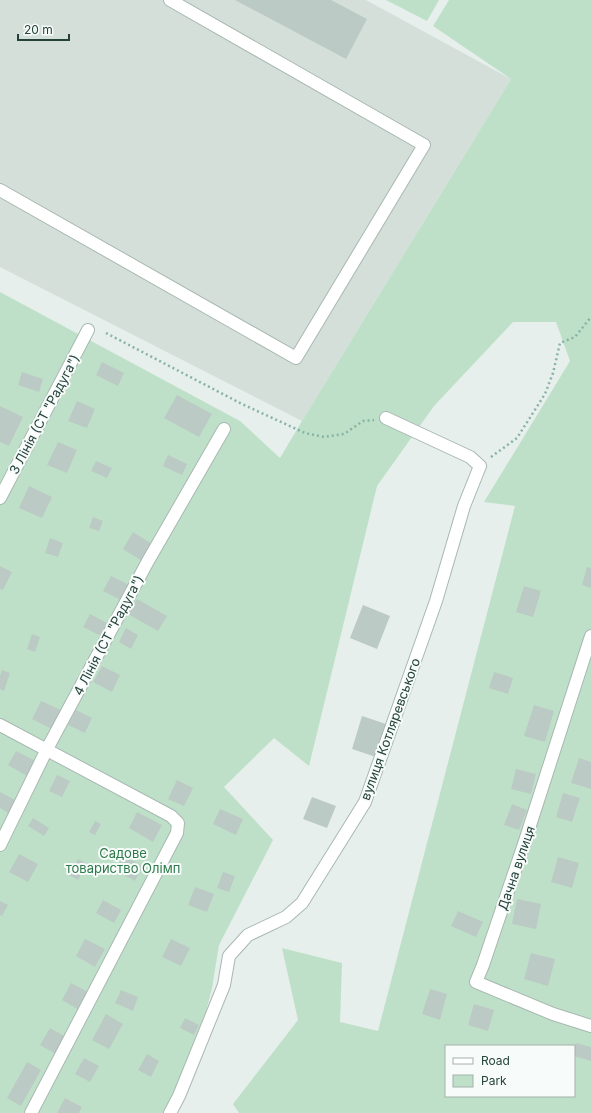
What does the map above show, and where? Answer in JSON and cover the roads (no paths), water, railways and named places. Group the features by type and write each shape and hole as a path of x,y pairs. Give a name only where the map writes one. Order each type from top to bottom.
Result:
{"street":[{"path":"0,190 296,358 424,145 170,0"},
{"name":"З Лінія (СТ \"Радуга\")","path":"0,498 88,330"},
{"name":"вулиця Котляревського","path":"170,1113 179,1096 224,985 229,956 248,934 286,917 302,903 365,802 436,601 464,506 480,466 470,457 386,418"},
{"name":"4 Лінія (СТ \"Радуга\")","path":"0,845 47,749 148,561 224,429"},
{"name":"Дачна вулиця","path":"591,636 524,844 476,982 553,1014 591,1026"},
{"path":"0,725 172,816 178,823 177,833 32,1113"}],"park label":[{"name":"Садове товариство Олімп","path":"123,860"}]}
